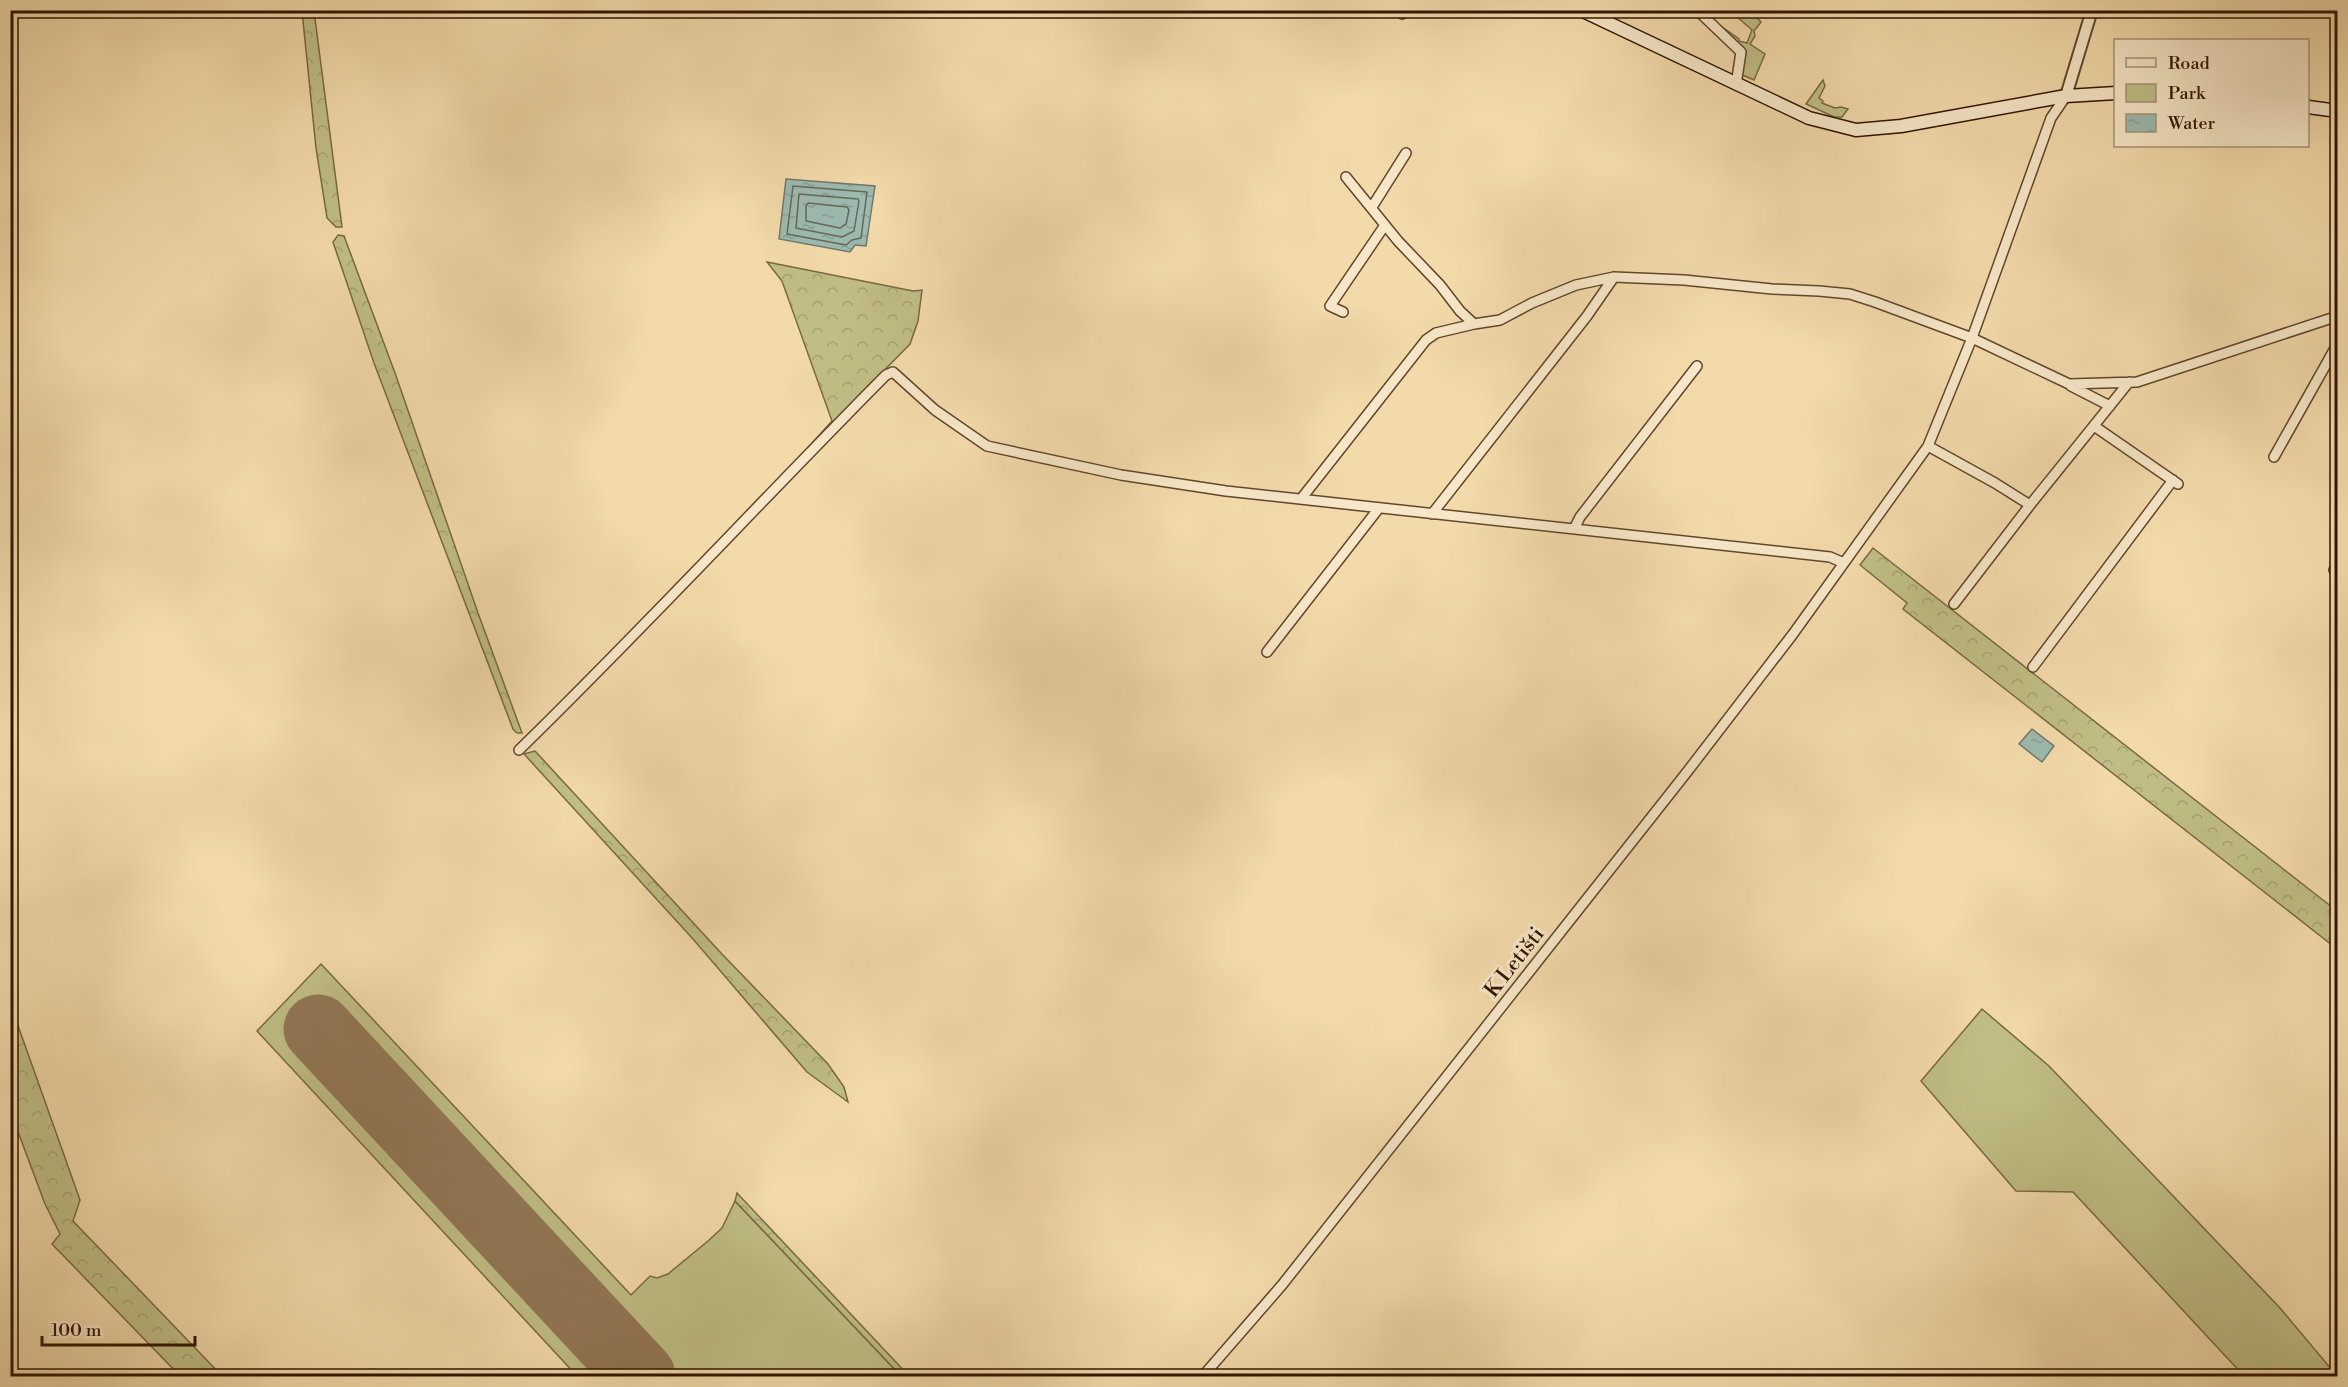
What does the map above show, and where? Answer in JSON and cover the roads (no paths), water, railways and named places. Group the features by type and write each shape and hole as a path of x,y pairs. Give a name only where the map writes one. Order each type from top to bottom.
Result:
{"main road":[{"path":"1581,10 1809,118 1856,130 1901,126 2066,96 2114,93"},
{"path":"2309,106 2337,111"}],"street":[{"path":"1604,22 1612,10"},
{"path":"1697,10 1741,52 1736,85"},
{"path":"2066,96 2092,10"},
{"name":"K Letišti","path":"1203,1377 1282,1285 1687,772 1844,563 1928,446 1972,338 2051,118 2066,96"},
{"path":"1372,207 1406,153"},
{"path":"1346,177 1385,225 1474,324"},
{"path":"1342,312 1330,306 1385,225"},
{"path":"1432,513 1587,316 1614,277"},
{"path":"1301,499 1426,340 1436,333 1500,320 1532,303 1576,285 1614,277 1684,280 1850,294 1972,338 2110,406"},
{"path":"2069,384 2137,382 2337,316"},
{"path":"2274,457 2337,343"},
{"path":"1574,529 1580,517 1697,366"},
{"path":"519,750 573,698 832,429 886,375 893,372 935,410 987,446 1121,475 1226,491 1830,557 1844,563"},
{"path":"1954,604 2129,382"},
{"path":"2033,667 2176,482 2094,426"},
{"path":"1928,446 2030,505"},
{"path":"1267,652 1379,508"}],"water":[{"path":"786,179 875,186 866,246 855,245 850,252 779,239"},
{"path":"2032,729 2054,746 2042,762 2019,744"}]}
